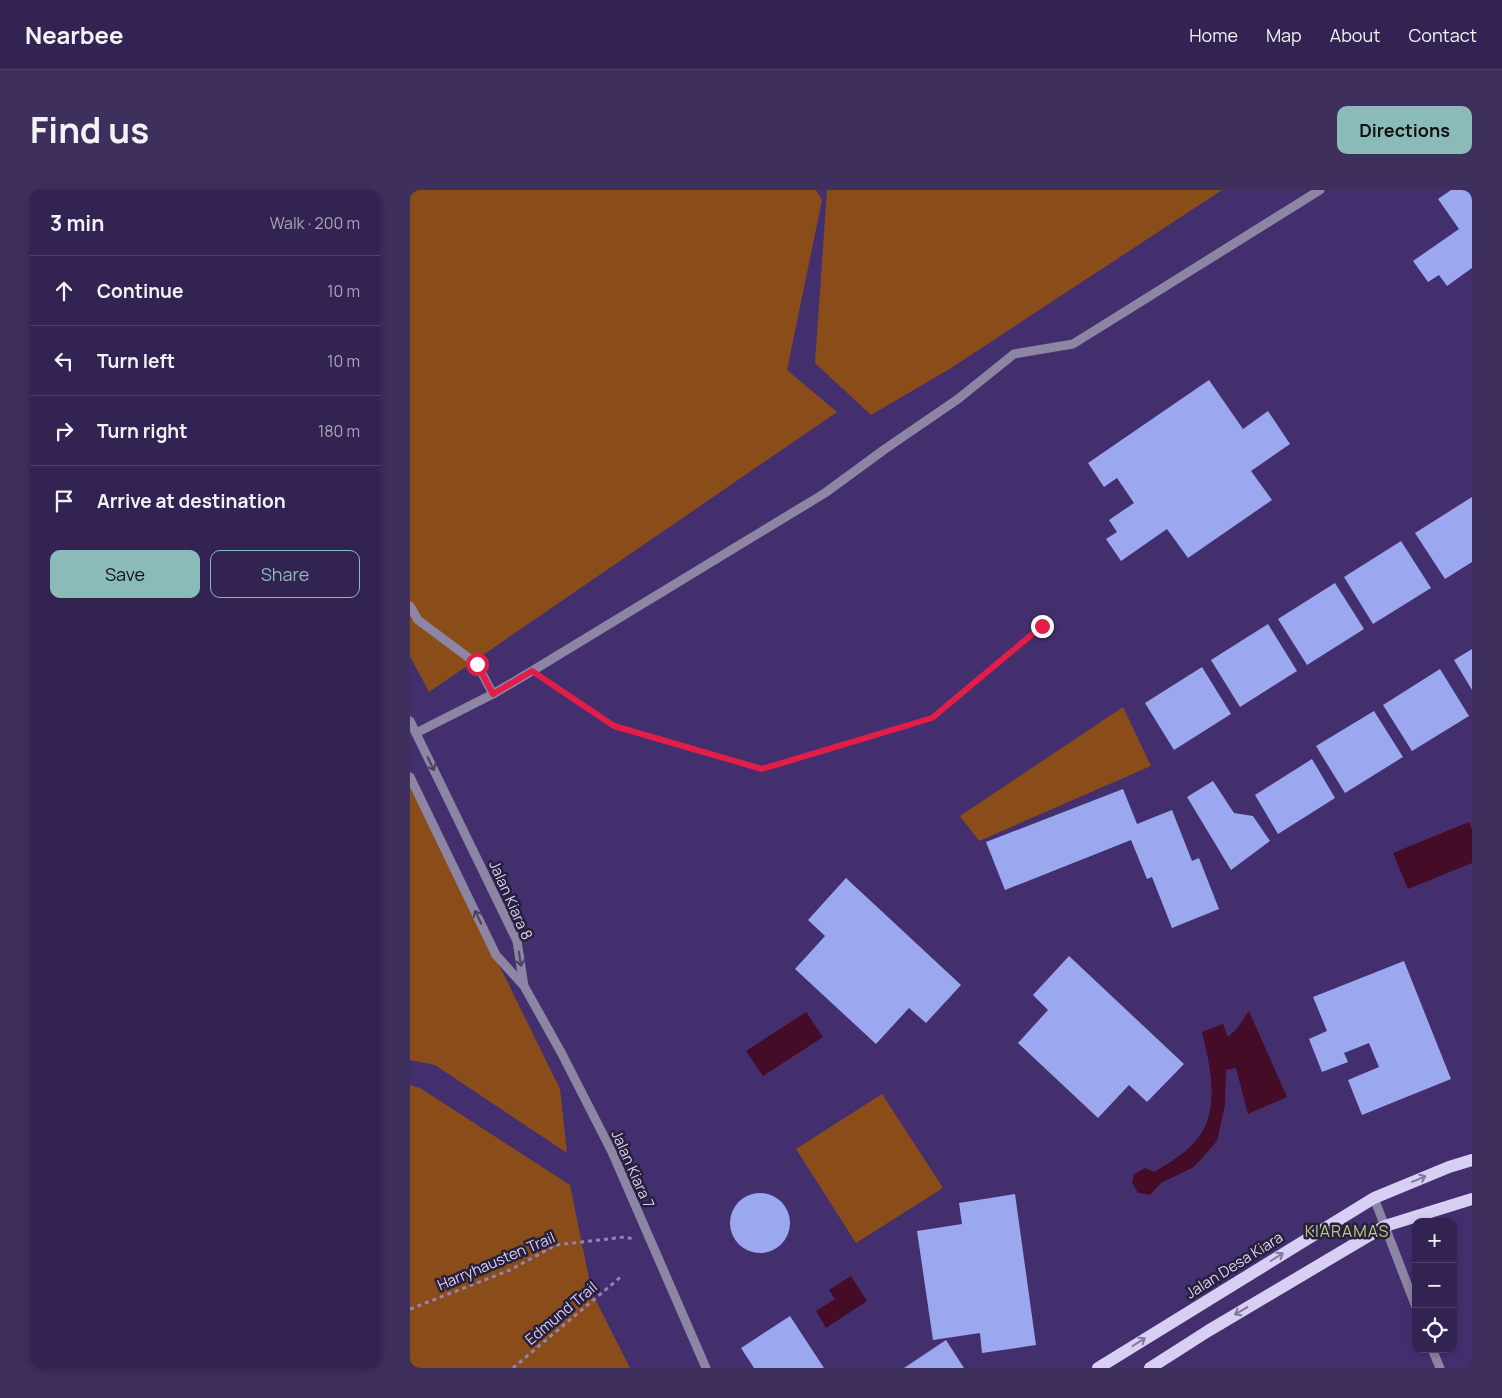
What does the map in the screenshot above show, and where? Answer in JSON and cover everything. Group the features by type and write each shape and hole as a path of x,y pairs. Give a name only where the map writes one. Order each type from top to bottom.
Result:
{"main road":[{"name":"Jalan Desa Kiara","path":"1098,1368 1374,1198 1449,1166 1472,1160"},
{"path":"1150,1368 1208,1331 1384,1226 1472,1199"}],"street":[{"path":"416,733 493,694 825,493 885,448 958,399 1014,354 1073,344 1320,190"},
{"path":"410,606 418,620 477,664 493,694"},
{"name":"Jalan Kiara 8","path":"410,720 517,941 524,986"},
{"path":"410,777 496,955 524,986"},
{"name":"Jalan Kiara 7","path":"524,986 562,1054 612,1152 706,1368"},
{"path":"1374,1198 1412,1297"},
{"path":"1434,1353 1440,1368"}],"path":[{"path":"532,671 614,726 762,769 932,718 1042,626"},
{"name":"Harryhausten Trail","path":"410,1308 510,1270 556,1245 625,1237 652,1244"},
{"name":"Edmund Trail","path":"513,1368 623,1275"}],"shaded area":[{"path":"410,190 816,190 822,200 787,370 837,412 429,692 410,656"},
{"path":"827,190 1222,190 951,368 871,415 815,363"},
{"path":"1123,707 1151,766 979,841 960,816"},
{"path":"410,784 560,1089 567,1153 435,1065 410,1060"},
{"path":"1469,822 1472,829 1472,863 1408,889 1393,853"},
{"path":"1249,1011 1287,1097 1248,1114 1236,1068 1226,1070 1225,1105 1217,1141 1194,1167 1161,1183 1150,1195 1138,1193 1132,1183 1134,1174 1145,1168 1154,1172 1177,1158 1200,1136 1207,1123 1212,1093 1209,1062 1202,1032 1223,1024 1228,1037"},
{"path":"806,1012 823,1037 763,1076 746,1051"},
{"path":"410,1085 420,1088 570,1185 592,1293 630,1368 410,1368"},
{"path":"882,1094 943,1188 856,1243 796,1149"},
{"path":"851,1276 867,1301 826,1328 816,1311 835,1299 829,1290"}],"building":[{"path":"1451,190 1472,190 1472,268 1447,286 1439,275 1428,282 1413,261 1459,229 1438,199"},
{"path":"1209,380 1243,429 1268,411 1290,444 1251,471 1272,500 1188,558 1167,529 1121,561 1106,539 1117,532 1109,520 1134,503 1117,478 1104,487 1088,463"},
{"path":"1472,497 1472,562 1445,579 1415,533"},
{"path":"1401,541 1431,588 1373,624 1344,577"},
{"path":"1335,583 1364,629 1307,665 1278,619"},
{"path":"1268,624 1297,671 1240,707 1211,660"},
{"path":"1472,649 1472,690 1454,660"},
{"path":"1202,667 1231,714 1174,750 1145,703"},
{"path":"1440,669 1469,716 1412,751 1383,705"},
{"path":"1374,711 1403,757 1345,793 1316,746"},
{"path":"1312,759 1335,798 1278,834 1255,795"},
{"path":"1213,781 1234,813 1253,816 1270,841 1231,870 1187,797"},
{"path":"1123,789 1137,824 1172,810 1192,861 1199,858 1219,909 1172,928 1152,877 1147,879 1131,840 1005,890 986,842"},
{"path":"846,878 961,985 926,1023 909,1008 876,1044 795,969 825,936 808,920"},
{"path":"1069,956 1184,1064 1147,1102 1129,1085 1098,1118 1018,1043 1048,1010 1033,995"},
{"path":"1404,961 1451,1079 1362,1115 1348,1080 1379,1067 1369,1043 1344,1053 1348,1062 1322,1072 1309,1039 1327,1031 1313,997"},
{"path":"754,1193 766,1193 777,1198 785,1206 790,1217 788,1235 777,1248 766,1253 754,1253 743,1248 735,1240 730,1229 730,1217 735,1206 743,1198"},
{"path":"1015,1194 1036,1345 982,1353 980,1333 933,1340 917,1231 962,1224 959,1203"},
{"path":"790,1316 824,1368 754,1368 741,1348"},
{"path":"946,1340 964,1368 904,1368"}],"district":[{"name":"KIARAMAS","path":"1347,1231"}],"route":[{"path":"477,664 493,694 532,671 614,726 762,769 932,718 1042,626"}]}
